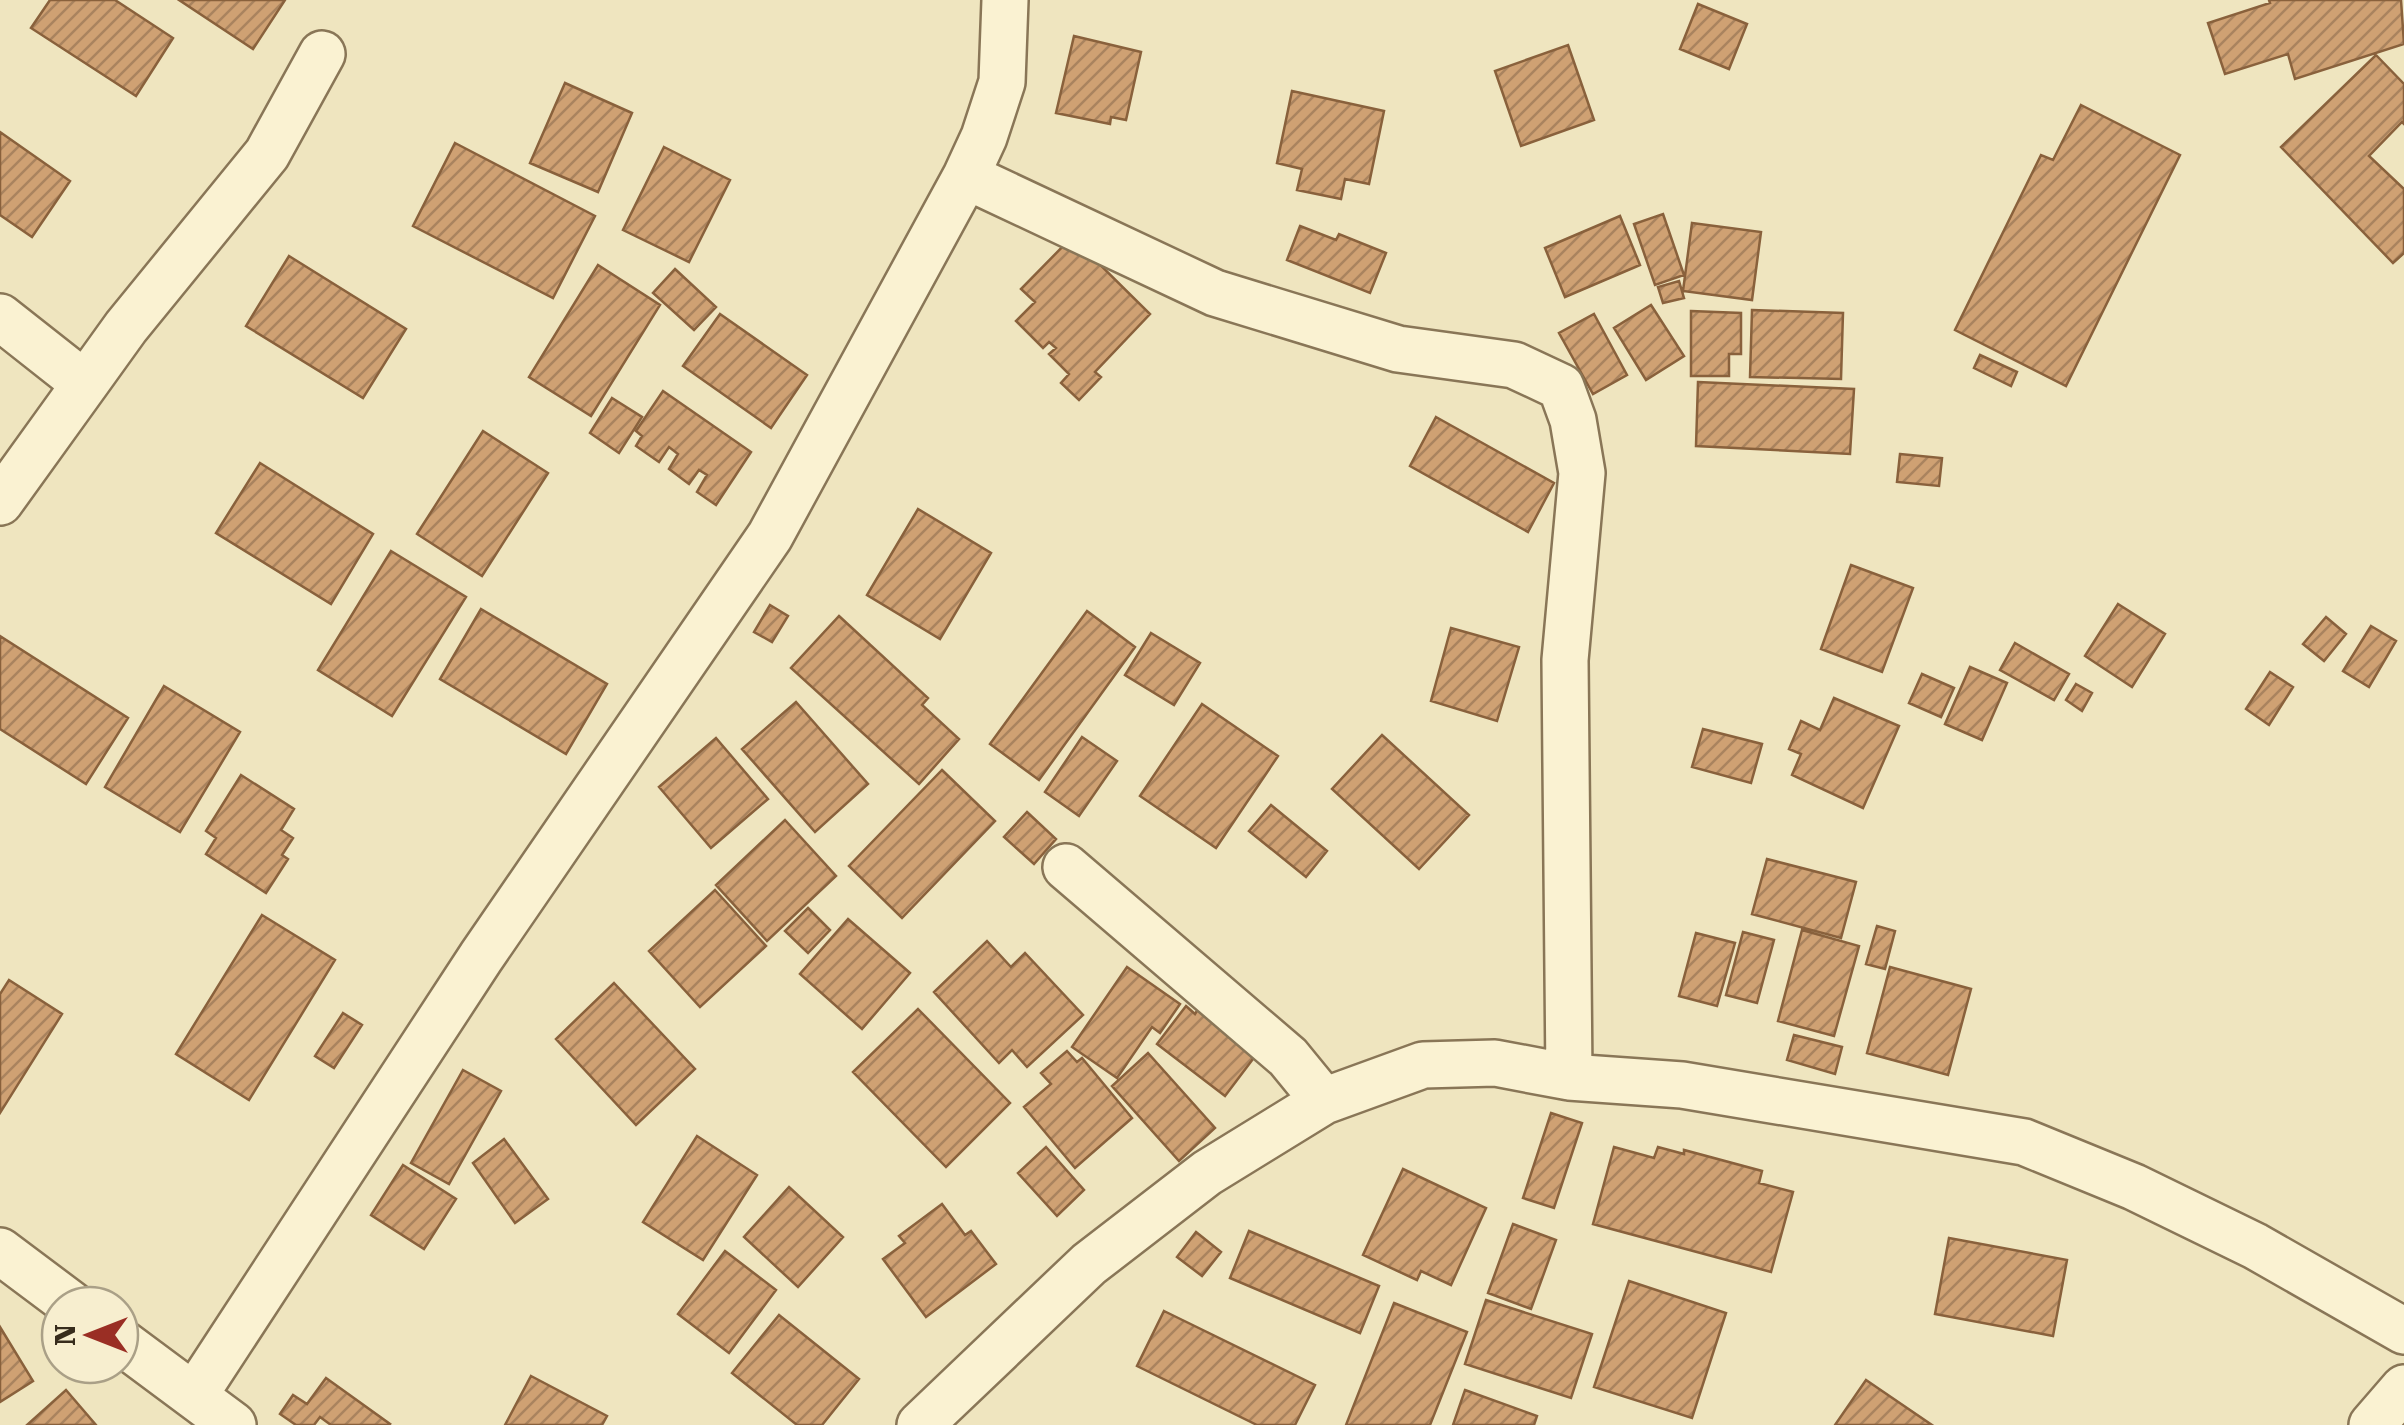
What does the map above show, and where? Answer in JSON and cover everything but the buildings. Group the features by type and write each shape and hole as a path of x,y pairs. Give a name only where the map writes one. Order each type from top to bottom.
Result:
{"street":[{"path":"194,1396 481,958 770,536 984,137 1002,82 1004,0"},
{"path":"0,502 126,327 267,154 322,54"},
{"path":"966,176 1215,293 1398,349 1514,365 1561,387 1573,420 1582,473 1565,660 1569,1077"},
{"path":"0,317 86,384"},
{"path":"1066,867 1288,1057 1324,1101"},
{"path":"920,1425 1088,1264 1207,1173 1324,1101 1423,1065 1495,1063 1569,1077 1682,1085 2024,1142 2134,1187 2256,1246 2404,1330"},
{"path":"0,1251 45,1285"},
{"path":"140,1356 234,1425"},
{"path":"2372,1425 2404,1388"}]}
